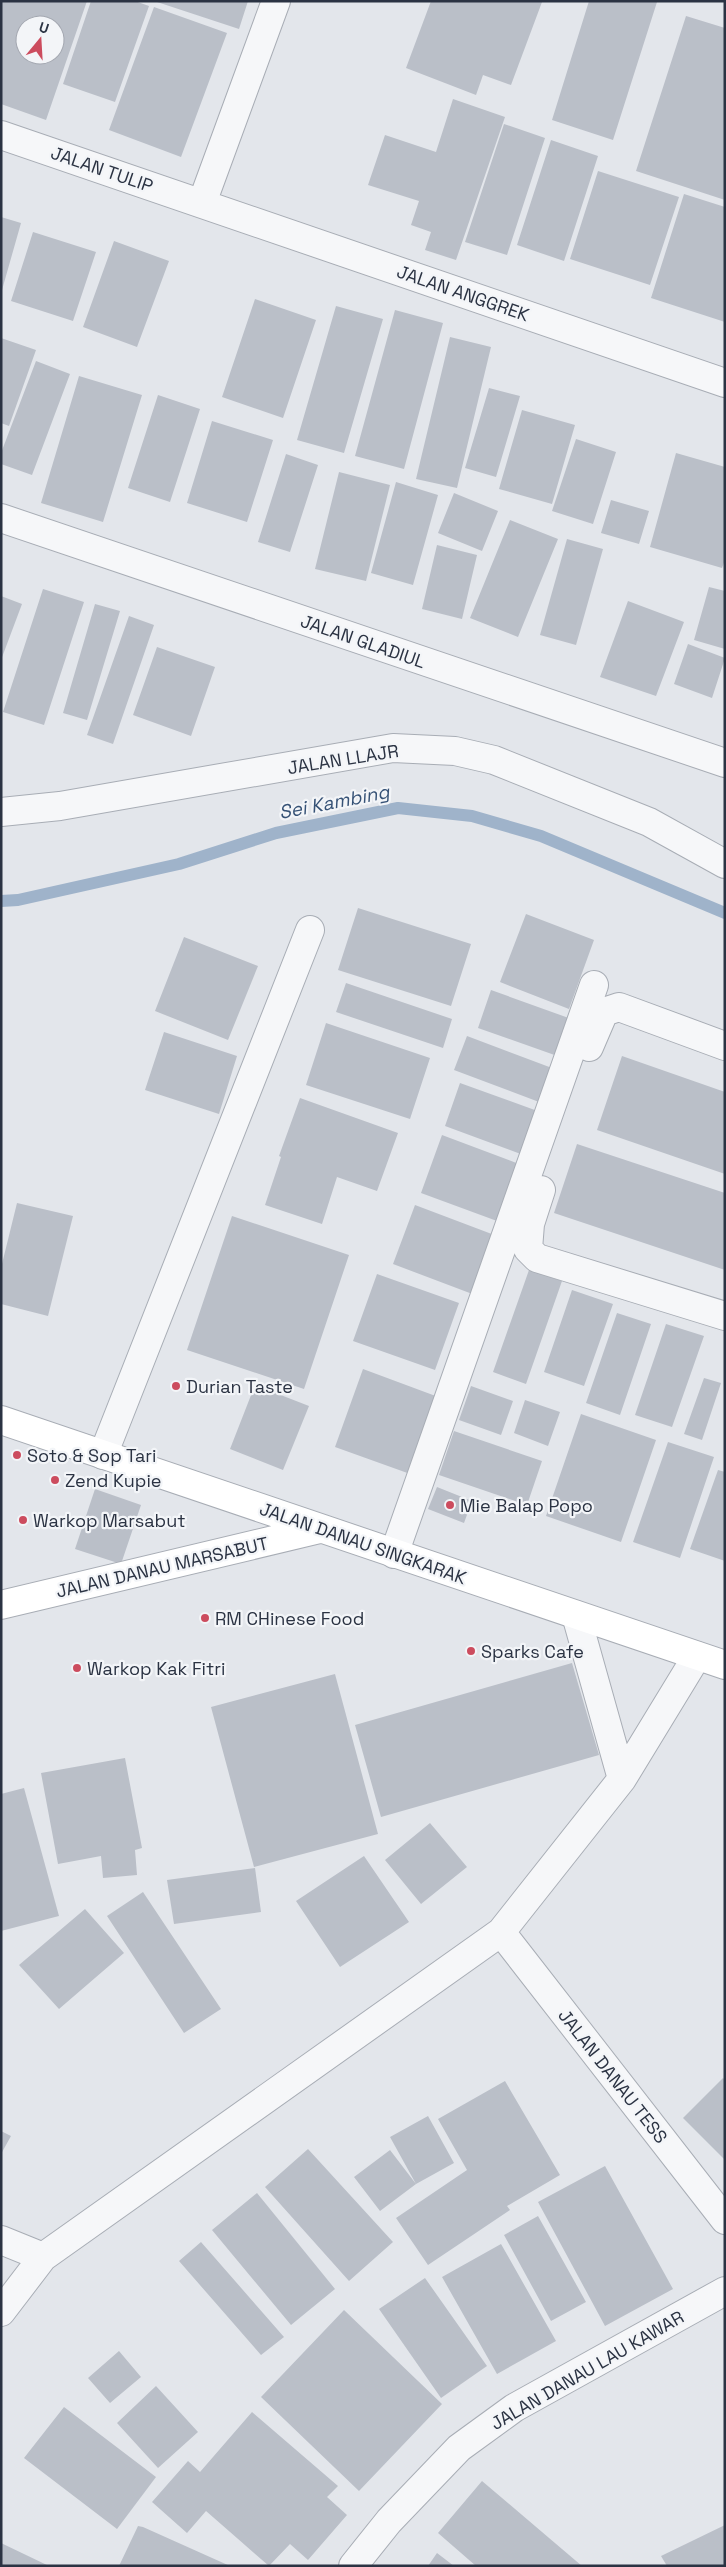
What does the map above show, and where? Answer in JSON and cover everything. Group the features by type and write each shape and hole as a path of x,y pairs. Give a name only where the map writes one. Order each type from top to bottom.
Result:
{"street":[{"path":"202,203 276,1"},
{"name":"JALAN TULIP","path":"1,135 202,203"},
{"name":"JALAN ANGGREK","path":"202,203 725,383"},
{"name":"JALAN GLADIUL","path":"1,518 725,763"},
{"name":"JALAN LLAJR","path":"1,812 60,806 393,748 455,751 494,760 649,822 725,864"},
{"path":"103,1455 310,930"},
{"path":"394,1554 594,985"},
{"path":"725,1046 620,1007 604,1012 594,1030 530,1224 528,1249 538,1258 556,1265 725,1316"},
{"name":"JALAN DANAU SINGKARAK","path":"1,1420 725,1665"},
{"name":"JALAN DANAU MARSABUT","path":"2,1600 320,1529"},
{"path":"576,1615 622,1779"},
{"path":"1,2312 43,2257 501,1932 622,1779 697,1656"},
{"name":"JALAN DANAU TESS","path":"501,1932 725,2220"},
{"path":"1,2240 43,2257"},
{"name":"JALAN DANAU LAU KAWAR","path":"353,2566 390,2521 459,2448 514,2408 725,2291"}],"building":[{"path":"1,1 87,1 65,65 65,15 15,15 15,65 65,65 46,120 1,104"},
{"path":"91,1 135,1 149,6 115,102 63,84"},
{"path":"154,1 248,1 239,29"},
{"path":"431,1 542,2 511,85 483,75 476,95 406,68"},
{"path":"589,1 657,2 613,140 552,120"},
{"path":"154,7 227,33 181,157 109,130"},
{"path":"686,16 725,28 725,200 636,171"},
{"path":"453,99 505,117 456,260 425,250 431,232 411,225 419,201 368,185 385,135 436,152"},
{"path":"504,124 545,138 507,255 465,242"},
{"path":"551,140 598,156 564,261 517,245"},
{"path":"598,171 679,197 650,285 570,259"},
{"path":"684,194 725,207 725,322 651,298"},
{"path":"1,217 21,223 2,290 1,290"},
{"path":"33,232 96,252 73,321 11,301"},
{"path":"114,241 169,261 137,347 83,327"},
{"path":"255,299 316,320 283,418 222,397"},
{"path":"336,306 383,319 344,453 297,440"},
{"path":"395,310 443,323 404,469 355,456"},
{"path":"450,337 491,347 457,488 416,479"},
{"path":"1,338 36,350 9,426 1,423"},
{"path":"36,361 70,374 32,475 1,464 1,453"},
{"path":"79,376 142,395 103,522 41,503"},
{"path":"489,388 520,396 496,477 465,468"},
{"path":"158,395 200,409 170,502 128,488"},
{"path":"522,410 575,425 552,504 499,489"},
{"path":"212,421 273,440 247,522 187,503"},
{"path":"576,439 616,452 593,524 552,511"},
{"path":"676,453 725,467 725,560 722,568 650,547"},
{"path":"286,454 318,465 290,552 258,542"},
{"path":"339,472 390,485 366,581 315,569"},
{"path":"396,482 438,495 413,585 371,573"},
{"path":"454,493 498,511 482,551 438,533"},
{"path":"611,500 649,511 639,544 601,533"},
{"path":"510,520 558,539 518,637 470,618"},
{"path":"567,539 603,549 576,645 540,635"},
{"path":"437,545 477,555 462,619 422,609"},
{"path":"709,587 725,591 725,649 694,640"},
{"path":"43,589 84,602 44,725 3,712"},
{"path":"1,596 22,604 1,660"},
{"path":"628,601 684,622 656,696 600,677"},
{"path":"95,604 120,611 87,720 63,713"},
{"path":"129,616 154,625 113,744 87,735"},
{"path":"688,644 725,658 712,698 674,684"},
{"path":"157,647 215,667 191,736 133,715"},
{"path":"358,908 471,944 451,1006 338,970"},
{"path":"526,914 594,940 569,1009 500,982"},
{"path":"184,937 258,966 228,1040 155,1011"},
{"path":"346,983 452,1019 443,1048 336,1012"},
{"path":"491,990 577,1021 563,1058 478,1028"},
{"path":"326,1023 430,1058 410,1119 306,1085"},
{"path":"164,1032 237,1056 219,1114 145,1090"},
{"path":"467,1036 560,1071 547,1105 454,1070"},
{"path":"622,1056 725,1092 725,1174 597,1130"},
{"path":"460,1083 543,1113 526,1156 445,1126"},
{"path":"300,1098 398,1133 377,1191 337,1177 322,1224 265,1205 281,1157 279,1156"},
{"path":"442,1135 519,1164 497,1221 421,1193"},
{"path":"577,1144 725,1193 725,1270 554,1213"},
{"path":"17,1203 73,1216 48,1316 1,1304 1,1268"},
{"path":"415,1205 497,1236 475,1295 393,1264"},
{"path":"232,1216 349,1255 304,1389 187,1350"},
{"path":"529,1270 562,1281 526,1384 493,1372"},
{"path":"377,1274 459,1303 435,1370 353,1341"},
{"path":"572,1290 613,1304 584,1386 544,1372"},
{"path":"617,1313 651,1324 620,1415 586,1403"},
{"path":"666,1324 704,1336 672,1427 635,1415"},
{"path":"363,1369 441,1398 413,1475 335,1447"},
{"path":"704,1378 721,1383 702,1440 684,1434"},
{"path":"255,1385 309,1406 283,1470 230,1449"},
{"path":"471,1386 513,1401 501,1435 459,1420"},
{"path":"525,1400 560,1412 548,1446 514,1433"},
{"path":"581,1414 656,1440 621,1542 546,1516"},
{"path":"454,1431 542,1461 527,1505 439,1475"},
{"path":"668,1442 714,1457 680,1558 633,1542"},
{"path":"718,1470 725,1472 725,1561 690,1549"},
{"name":"Mie Balap Popo","path":"437,1487 472,1501 464,1523 428,1509"},
{"path":"95,1489 141,1505 121,1564 75,1549"},
{"path":"572,1663 599,1755 381,1817 355,1725"},
{"path":"335,1674 378,1834 254,1867 211,1707"},
{"path":"125,1758 142,1848 135,1850 137,1875 103,1878 101,1856 58,1864 41,1773"},
{"path":"24,1788 59,1916 1,1931 1,1794"},
{"path":"430,1823 467,1867 421,1904 385,1860"},
{"path":"364,1856 409,1922 340,1967 296,1901"},
{"path":"255,1868 261,1912 174,1924 167,1880"},
{"path":"143,1892 221,2009 184,2033 107,1916"},
{"path":"85,1909 124,1953 59,2009 19,1965"},
{"path":"723,2078 725,2080 725,2160 683,2118"},
{"path":"505,2081 560,2175 507,2206 510,2210 428,2265 396,2218 467,2170 438,2119"},
{"path":"428,2116 454,2163 416,2184 390,2137"},
{"path":"1,2131 11,2136 1,2154"},
{"path":"308,2149 393,2242 349,2281 265,2187"},
{"path":"390,2150 416,2184 380,2211 354,2177"},
{"path":"605,2166 673,2289 605,2326 538,2202"},
{"path":"257,2193 335,2289 291,2325 212,2230"},
{"path":"538,2216 586,2302 551,2321 504,2235"},
{"path":"201,2242 284,2337 261,2355 179,2261"},
{"path":"501,2244 556,2341 497,2374 442,2277"},
{"path":"425,2278 487,2366 441,2398 379,2309"},
{"path":"344,2310 442,2404 359,2491 261,2397"},
{"path":"119,2351 141,2377 110,2403 88,2378"},
{"path":"156,2386 198,2432 158,2468 117,2423"},
{"path":"64,2407 156,2477 117,2529 24,2458"},
{"path":"252,2412 338,2486 327,2497 347,2515 308,2560 290,2544 269,2566 206,2511 187,2533 152,2502 188,2461 200,2472"},
{"path":"482,2481 582,2566 476,2566 438,2533"},
{"path":"725,2525 725,2566 667,2566 661,2556"},
{"path":"138,2526 143,2527 230,2566 119,2566"},
{"path":"1,2543 49,2566 1,2566"},
{"path":"437,2553 454,2566 428,2566"}],"waterway":[{"name":"Sei Kambing","path":"1,901 18,900 179,864 276,833 398,808 472,816 541,836 725,913"}],"place":[{"name":"Durian Taste","path":"176,1386"},
{"name":"Soto & Sop Tari","path":"17,1455"},
{"name":"Zend Kupie","path":"55,1480"},
{"name":"Mie Balap Popo","path":"450,1505"},
{"name":"Warkop Marsabut","path":"23,1520"},
{"name":"RM CHinese Food","path":"205,1618"},
{"name":"Sparks Cafe","path":"471,1651"},
{"name":"Warkop Kak Fitri","path":"77,1668"}]}
